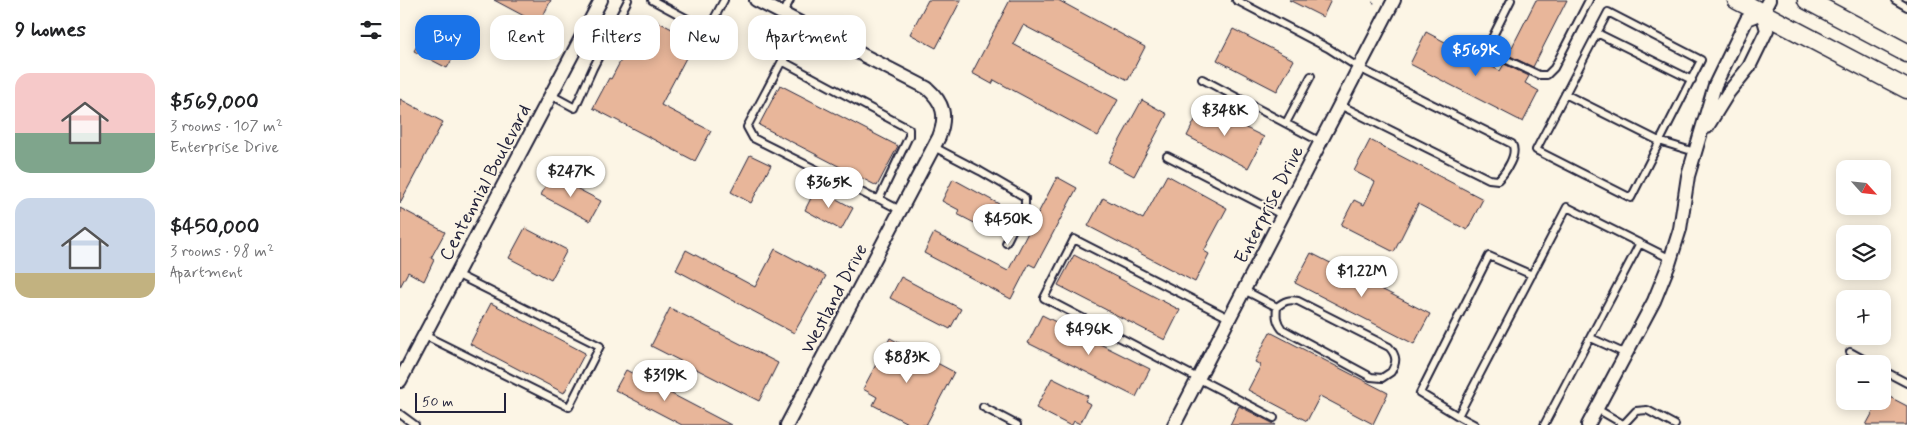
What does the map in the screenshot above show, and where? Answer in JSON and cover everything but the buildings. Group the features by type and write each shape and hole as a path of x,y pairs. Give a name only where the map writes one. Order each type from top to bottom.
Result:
{"main road":[{"path":"1737,0 1765,6 1907,89"},
{"path":"1807,0 1907,52"}],"street":[{"name":"Centennial Boulevard","path":"400,381 601,0"},
{"path":"756,0 783,14"},
{"name":"Enterprise Drive","path":"1174,425 1284,216 1392,1"},
{"path":"1588,425 1654,301 1671,259 1680,229 1688,176 1715,85 1747,19 1765,6"},
{"path":"1697,146 1728,93 1749,67 1767,30 1765,6"},
{"name":"Westland Drive","path":"788,425 934,147 943,126 942,106 936,96 927,88 866,56"}],"lane":[{"path":"551,95 575,108 628,0"},
{"path":"652,0 708,30 724,0"},
{"path":"783,14 790,0"},
{"path":"1236,0 1328,48 1360,68 1512,144 1515,148 1514,154 1498,180 1489,179 1340,105"},
{"path":"1510,0 1486,50 1539,75 1547,75 1554,68 1589,0"},
{"path":"1895,0 1907,7"},
{"path":"1608,12 1701,60 1631,198 1536,150 1597,33 1608,12"},
{"path":"1597,33 1692,80"},
{"path":"878,198 910,136 909,129 782,61 747,127 753,138 900,210"},
{"path":"1286,123 1312,76"},
{"path":"1202,79 1321,142"},
{"path":"1565,94 1659,142 1697,146"},
{"path":"934,147 1026,198 1025,204 1006,243"},
{"path":"1167,156 1284,216"},
{"path":"1458,416 1567,207 1671,259"},
{"path":"1229,318 1074,239 1044,298 1274,418"},
{"path":"1544,425 1640,244"},
{"path":"1475,425 1420,393 1489,256 1532,275"},
{"path":"424,335 569,407 600,346 456,274"},
{"path":"1244,290 1276,307"},
{"path":"1298,300 1389,347 1396,359 1391,372 1382,378 1371,377 1282,329 1276,316 1276,307 1284,301 1298,300"},
{"path":"1591,338 1626,354"},
{"path":"1850,352 1856,355"},
{"path":"1891,375 1907,383"},
{"path":"983,408 1016,425"},
{"path":"1597,409 1623,424 1636,411 1648,410 1675,425"},
{"path":"400,414 415,425"}]}
